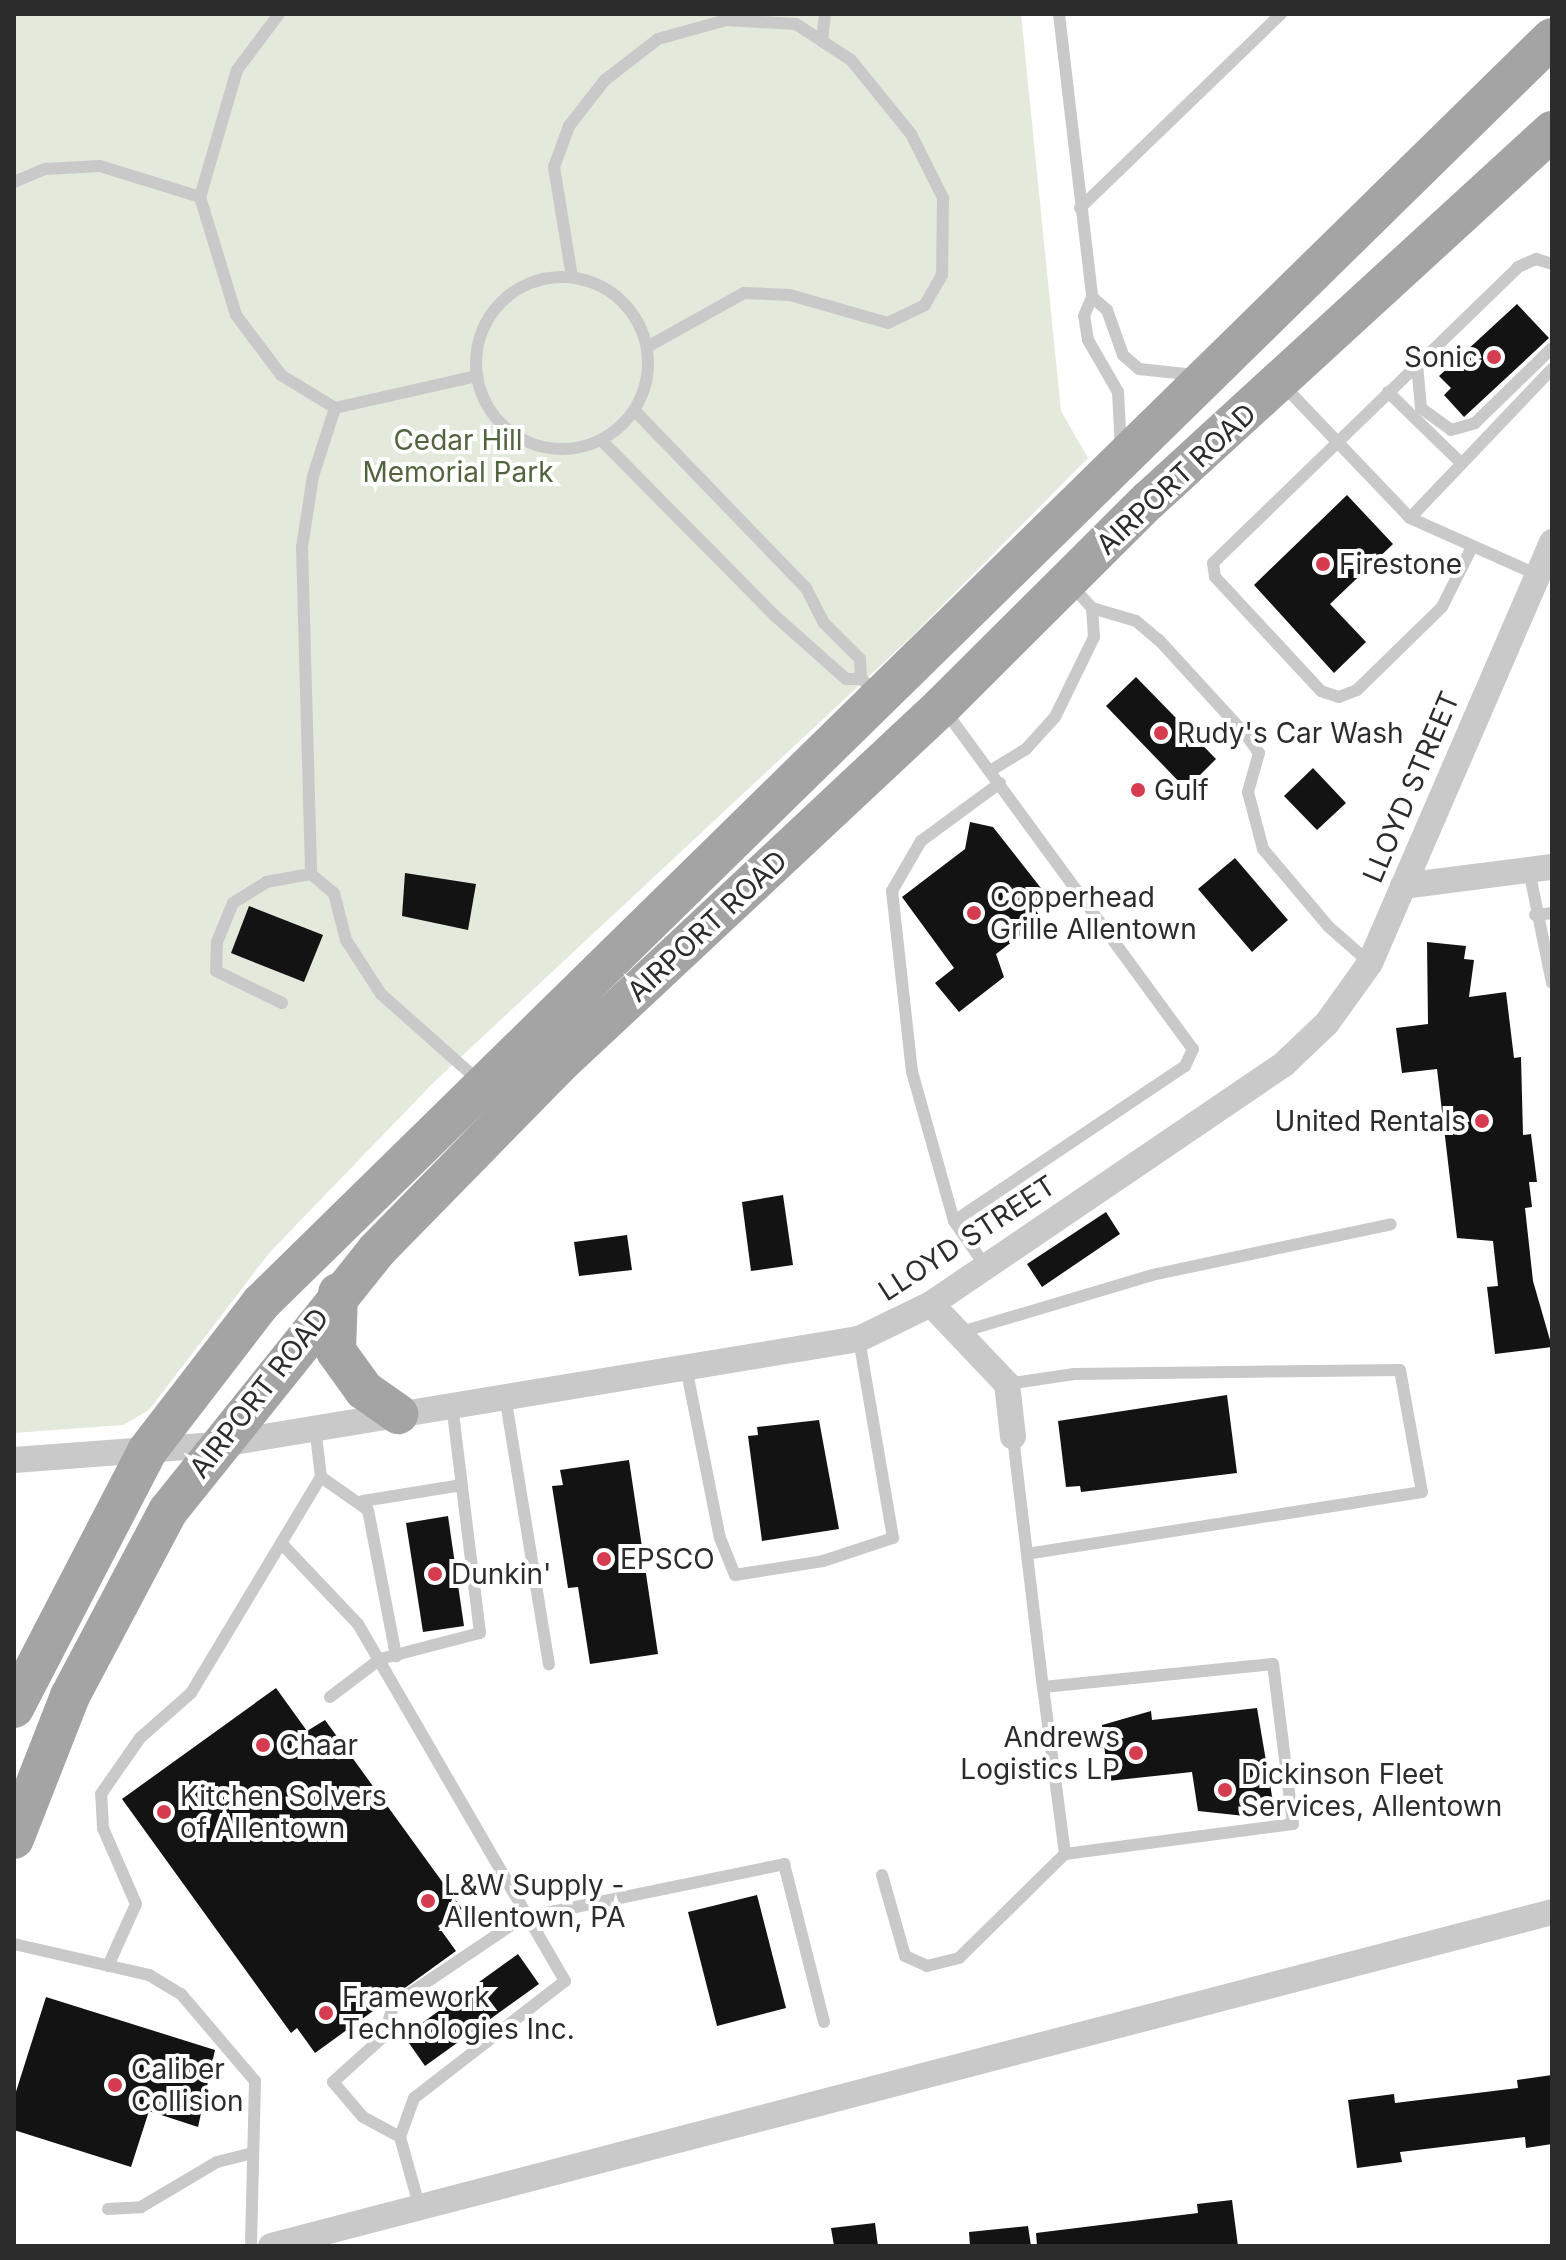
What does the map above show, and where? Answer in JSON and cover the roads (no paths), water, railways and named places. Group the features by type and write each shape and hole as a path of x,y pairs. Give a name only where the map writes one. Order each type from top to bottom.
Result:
{"main road":[{"name":"AIRPORT ROAD","path":"14,1708 147,1451 261,1303 873,689 1121,462 1552,38"},
{"name":"AIRPORT ROAD","path":"14,1839 117,1602 215,1445 338,1293 557,1066 942,706 1080,594 1280,382 1552,131"},
{"path":"338,1293 336,1351 364,1390 398,1414"}],"street":[{"name":"LLOYD STREET","path":"14,1460 215,1445 859,1339 931,1304 1284,1064 1327,1023 1370,963 1552,542"},
{"path":"1403,886 1540,868"},
{"path":"931,1304 1007,1384 1013,1437"},
{"path":"271,2246 1552,1912"}],"lane":[{"path":"279,14 237,70 200,197 236,315 281,375 335,408 477,376"},
{"path":"822,41 825,14"},
{"path":"1059,14 1092,297 1084,316 1088,340 1118,392 1121,462"},
{"path":"1080,208 1281,14"},
{"path":"572,277 554,167 569,126 605,80 658,39 726,20 796,24 851,60 911,134 943,198 942,275 925,305 888,323 790,295 744,293 647,347"},
{"path":"14,182 45,169 100,166 200,197"},
{"path":"1471,549 1442,607 1357,690 1339,697 1321,691 1215,577 1213,563 1518,267 1536,259 1552,264"},
{"path":"572,277 624,302 647,347 647,385 635,411 601,440 562,450 534,446 490,413 477,376 480,333 494,309 542,279 572,277"},
{"path":"1092,297 1107,310 1123,355 1139,369 1207,376"},
{"path":"1417,364 1421,408 1451,430 1475,423 1552,348"},
{"path":"1410,518 1459,461 1552,369"},
{"path":"1280,382 1410,518 1471,549 1538,575"},
{"path":"1388,392 1459,461"},
{"path":"335,408 313,476 302,547 311,874 334,893 346,940 381,994 479,1081"},
{"path":"635,411 806,588 824,623 860,659 873,689"},
{"path":"601,440 846,679 873,689"},
{"path":"990,771 1026,749 1055,717 1094,637 1080,594"},
{"path":"1080,594 1136,621 1159,640 1247,736 1259,753 1248,792 1263,849 1329,927 1370,963"},
{"path":"806,639 824,623"},
{"path":"942,706 1193,1049 1185,1066 954,1221"},
{"path":"986,1267 954,1221 906,1048 892,891 921,841 1000,783"},
{"path":"1540,868 1535,915 1552,983"},
{"path":"282,1003 216,971 217,942 233,903 266,882 311,874"},
{"path":"1535,915 1552,913"},
{"path":"958,1333 1152,1275 1391,1224"},
{"path":"686,1367 720,1538 735,1575 823,1561 893,1538 859,1339"},
{"path":"1007,1384 1074,1374 1400,1370 1422,1492 1027,1554"},
{"path":"505,1396 549,1664"},
{"path":"330,1697 380,1659 480,1633 452,1405"},
{"path":"108,1966 136,1904 103,1828 101,1794 140,1738 191,1693 321,1477 315,1427"},
{"path":"1013,1437 1065,1854"},
{"path":"321,1477 363,1501 462,1485"},
{"path":"363,1501 396,1656"},
{"path":"281,1543 358,1624 522,1918 565,1981 414,2098 400,2137 419,2205"},
{"path":"882,1875 905,1956 927,1966 959,1958 1065,1854 1293,1824 1273,1664 1043,1687"},
{"path":"400,2137 363,2117 333,2082 384,2036 394,2004 522,1918 784,1864 824,2022"},
{"path":"14,1944 149,1975 181,1994 255,2081 251,2246"},
{"path":"108,2209 141,2207 217,2162 252,2153"}],"place":[{"name":"Sonic","path":"1494,357"},
{"name":"Firestone","path":"1323,564"},
{"name":"Rudy's Car Wash","path":"1161,733"},
{"name":"Gulf","path":"1138,790"},
{"name":"Copperhead Grille Allentown","path":"974,913"},
{"name":"United Rentals","path":"1482,1121"},
{"name":"EPSCO","path":"604,1559"},
{"name":"Dunkin'","path":"435,1574"},
{"name":"Chaar","path":"263,1745"},
{"name":"Andrews Logistics LP","path":"1136,1753"},
{"name":"Dickinson Fleet Services, Allentown","path":"1225,1790"},
{"name":"Kitchen Solvers of Allentown","path":"164,1812"},
{"name":"L&W Supply - Allentown, PA","path":"428,1901"},
{"name":"Framework Technologies Inc.","path":"326,2013"},
{"name":"Caliber Collision","path":"115,2085"}],"park label":[{"name":"Cedar Hill Memorial Park","path":"458,456"}]}
